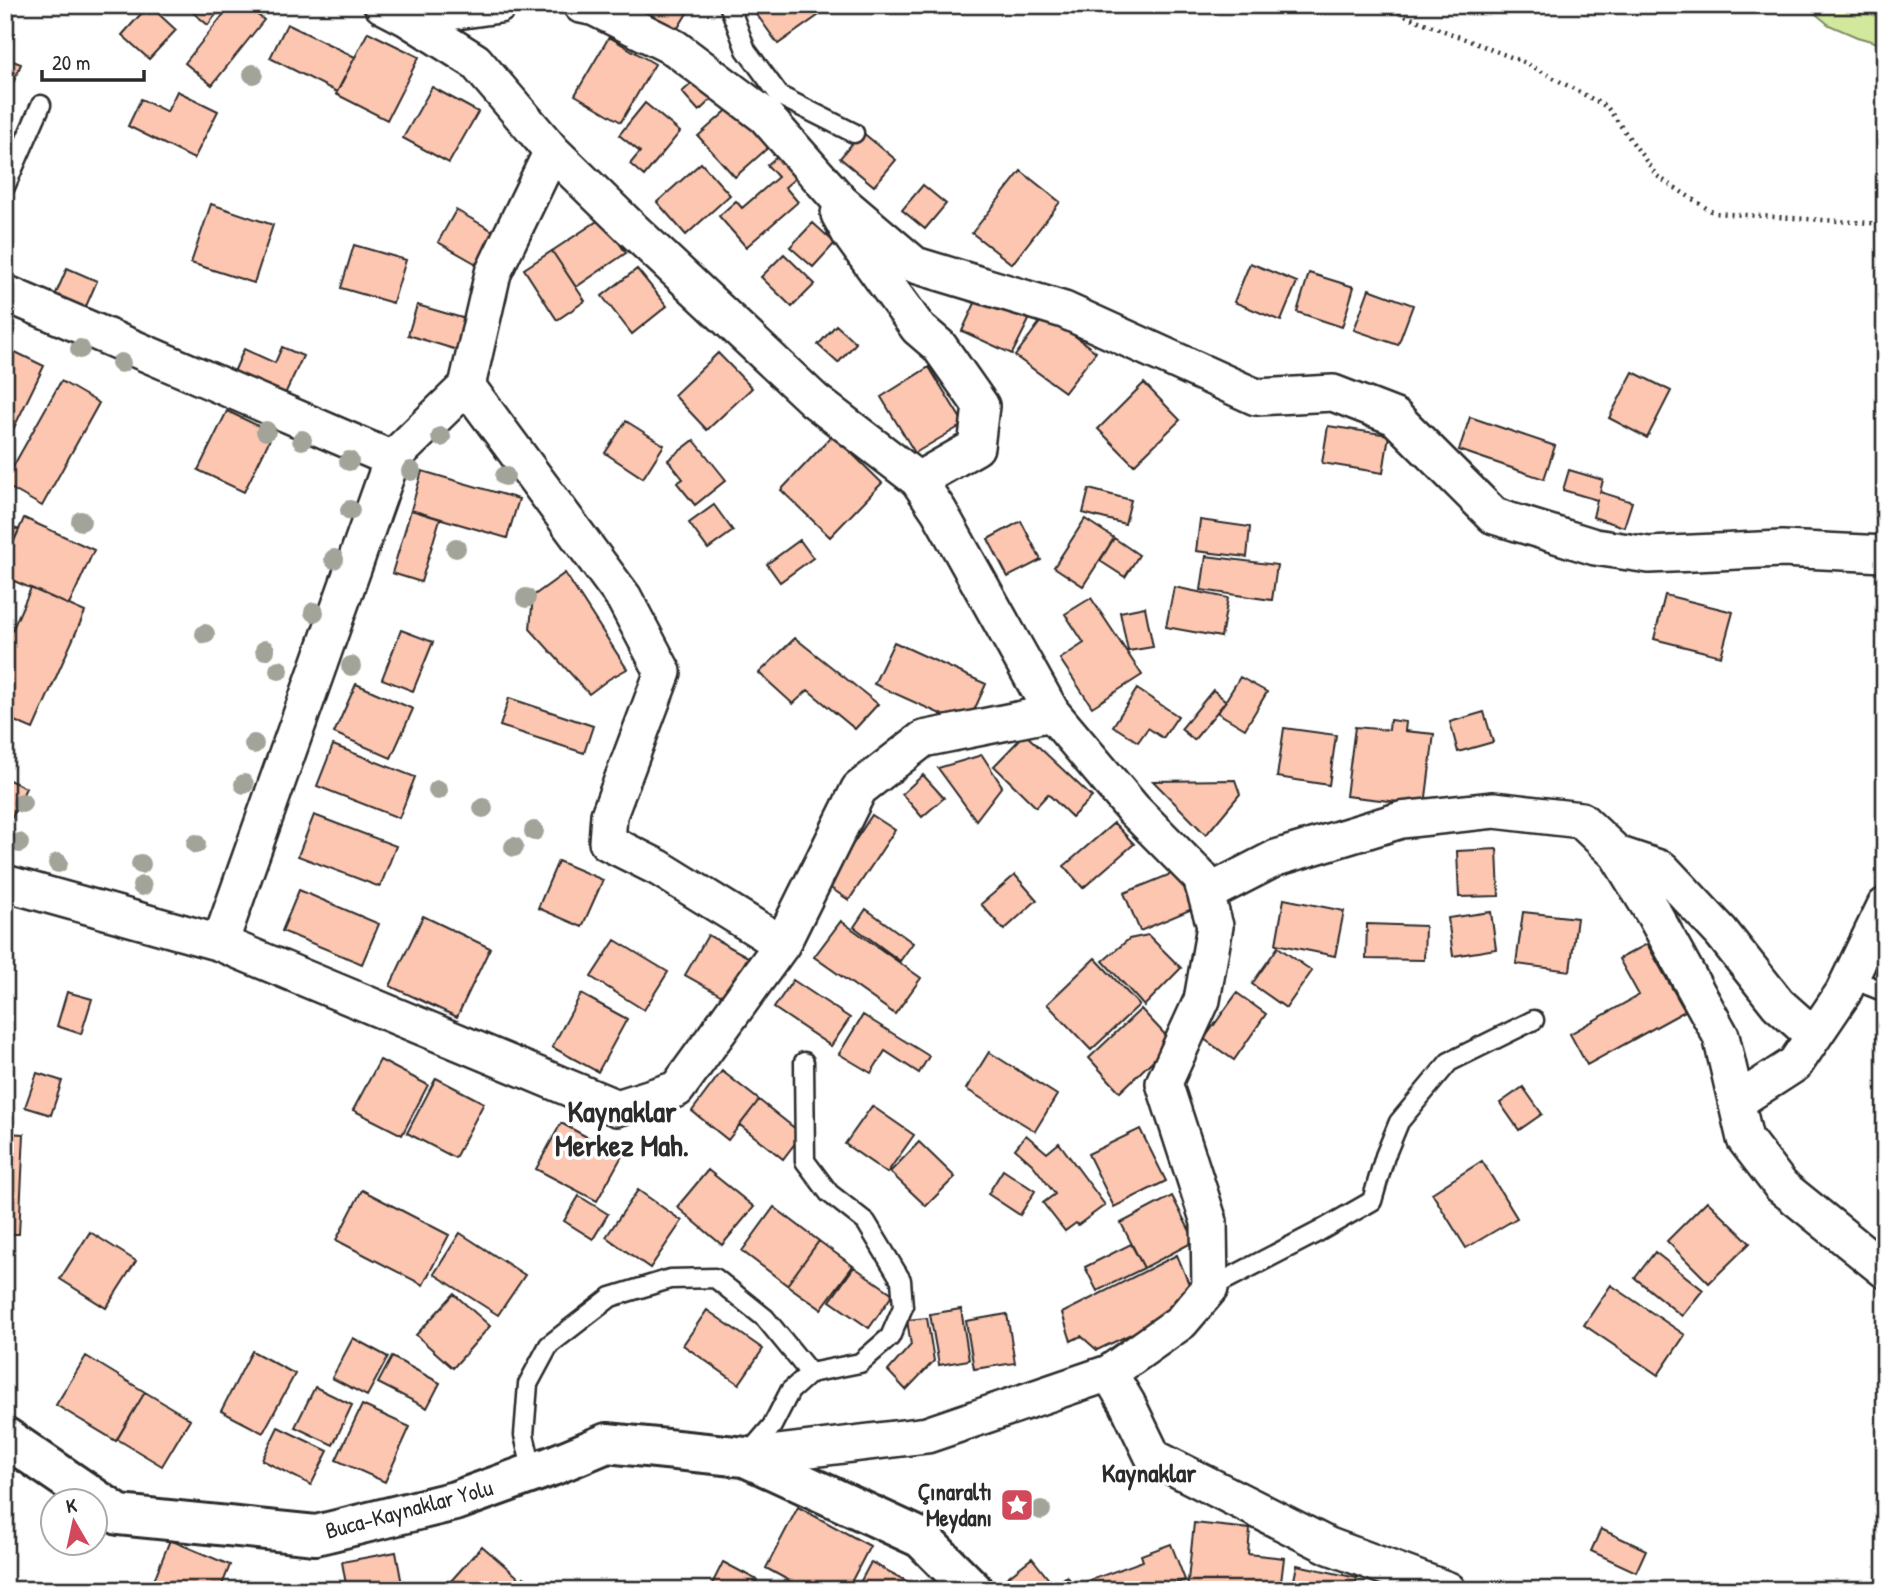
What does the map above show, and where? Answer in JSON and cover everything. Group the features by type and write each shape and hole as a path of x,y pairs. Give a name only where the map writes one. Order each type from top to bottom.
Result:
{"street":[{"path":"394,12 499,5"},
{"path":"581,5 594,8 675,48 772,106 821,180 850,234 918,328 939,346 981,406 976,447 918,480"},
{"path":"394,12 475,61 552,151 814,401 918,480 939,511 1052,713 1133,809 1201,878 1215,926 1202,1000 1164,1083 1209,1222 1210,1288 1181,1322 1109,1373 926,1436 746,1457"},
{"path":"220,943 392,459 467,386 493,273 552,151"},
{"path":"821,180 841,202 915,265 1064,310 1256,397 1333,393 1395,417 1494,516 1595,547 1650,555 1782,550 1885,554"},
{"path":"5,293 392,459"},
{"path":"467,386 624,598 663,672 609,815 607,842 659,868 782,944"},
{"path":"5,883 220,943 617,1108 677,1089 782,944 859,789 923,739 1052,713"},
{"path":"1206,894 1276,858 1401,820 1494,810 1581,820 1617,854 1655,916 1721,1036 1745,1139 1781,1186 1885,1270"},
{"path":"1617,854 1662,869 1721,932 1778,1004 1814,1036"},
{"path":"1736,1102 1795,1064 1843,992 1885,906"},
{"path":"1109,1373 1127,1402 1153,1457 1329,1546 1448,1590"},
{"name":"Buca-Kaynaklar Yolu","path":"5,1437 119,1515 316,1535 455,1501 607,1443 746,1457 920,1538 973,1590"}],"lane":[{"path":"729,5 746,51 772,106 854,133"},
{"path":"5,187 41,105"},
{"path":"1850,978 1885,992"},
{"path":"1210,1288 1372,1201 1385,1156 1399,1122 1449,1062 1534,1020"},
{"path":"746,1457 772,1426 790,1391 810,1373 860,1363 890,1337 902,1307 901,1280 866,1222 829,1193 805,1161 804,1062"},
{"path":"533,1473 524,1435 528,1384 549,1345 611,1297 670,1279 715,1278 765,1318 810,1373"}],"path":[{"path":"1387,5 1396,12 1525,63 1607,107 1657,176 1714,213 1885,224"}],"green space":[{"path":"1805,5 1885,5 1885,45 1829,25"}],"building":[{"path":"149,5 176,30 149,59 122,35"},
{"path":"184,5 223,5 208,25"},
{"path":"231,5 245,5 264,20 212,85 185,63"},
{"path":"645,5 692,5 673,36 639,15"},
{"path":"764,5 827,5 829,8 778,44 755,12"},
{"path":"287,24 355,57 337,92 270,58"},
{"path":"368,32 419,57 387,120 336,94"},
{"path":"609,37 655,64 621,122 575,95"},
{"path":"5,58 21,64 9,93 5,92"},
{"path":"702,74 719,92 699,111 682,92"},
{"path":"432,87 478,112 449,163 403,138"},
{"path":"177,91 218,111 194,159 128,126 141,99 167,112"},
{"path":"645,103 680,132 644,176 630,164 640,152 619,135"},
{"path":"733,105 770,146 735,177 698,136"},
{"path":"862,132 896,160 874,186 840,158"},
{"path":"785,150 804,171 785,187 798,202 746,247 719,216 736,201 742,208 778,177 767,165"},
{"path":"701,163 730,195 686,235 657,202"},
{"path":"1021,171 1060,202 1012,264 972,233"},
{"path":"923,185 946,204 925,229 902,210"},
{"path":"211,204 273,225 254,283 191,263"},
{"path":"456,210 498,234 480,266 438,242"},
{"path":"602,218 626,253 576,287 552,251"},
{"path":"813,223 835,243 813,267 790,247"},
{"path":"354,245 406,260 393,303 341,288"},
{"path":"552,251 585,301 557,320 524,269"},
{"path":"784,254 815,284 792,307 761,277"},
{"path":"1250,263 1297,282 1281,321 1234,302"},
{"path":"67,268 97,281 84,311 54,298"},
{"path":"637,269 667,306 632,334 602,296"},
{"path":"1309,273 1354,287 1342,327 1297,312"},
{"path":"983,286 1034,310 1012,354 962,331"},
{"path":"1369,289 1413,305 1398,345 1354,330"},
{"path":"417,305 476,322 467,353 408,335"},
{"path":"1046,314 1096,352 1065,392 1015,356"},
{"path":"836,325 856,343 838,363 818,345"},
{"path":"5,347 44,366 5,446"},
{"path":"282,347 303,356 285,394 234,372 244,349 275,363"},
{"path":"718,353 752,388 707,430 674,395"},
{"path":"929,367 964,424 915,453 881,397"},
{"path":"1633,372 1671,391 1647,438 1609,418"},
{"path":"61,381 99,403 42,506 5,485 5,481"},
{"path":"1144,383 1180,420 1134,465 1098,429"},
{"path":"227,411 273,433 244,492 198,470"},
{"path":"1470,417 1555,446 1544,479 1459,450"},
{"path":"626,421 664,445 643,478 605,453"},
{"path":"1328,426 1389,435 1383,473 1322,463"},
{"path":"833,435 882,483 830,537 781,490"},
{"path":"694,440 726,480 695,505 677,483 683,479 668,460"},
{"path":"1569,470 1603,480 1600,492 1632,502 1624,527 1593,517 1597,500 1563,490"},
{"path":"422,471 519,499 507,538 411,510"},
{"path":"1089,489 1131,500 1125,524 1083,513"},
{"path":"714,505 733,531 708,549 689,523"},
{"path":"411,510 440,519 421,582 392,573"},
{"path":"24,518 94,550 69,605 5,577 5,561"},
{"path":"1085,519 1114,538 1083,586 1054,567"},
{"path":"1200,520 1250,527 1247,557 1196,551"},
{"path":"1021,521 1041,560 1008,577 988,539"},
{"path":"5,524 19,530 7,557 5,556"},
{"path":"1114,538 1139,555 1125,577 1100,561"},
{"path":"800,540 813,558 780,582 767,564"},
{"path":"1206,556 1277,565 1272,600 1201,590"},
{"path":"565,573 627,669 589,694 530,629 533,596"},
{"path":"1174,587 1228,598 1221,637 1166,627"},
{"path":"31,588 85,612 33,729 5,717 5,694 11,680 5,678 5,646"},
{"path":"1665,595 1733,612 1721,656 1654,639"},
{"path":"1091,598 1142,675 1092,707 1060,659 1084,643 1065,614"},
{"path":"1145,607 1153,647 1128,651 1120,612"},
{"path":"401,630 433,642 413,691 382,679"},
{"path":"795,638 878,704 855,729 808,690 793,704 759,673"},
{"path":"894,642 986,684 967,726 874,684"},
{"path":"1240,677 1267,692 1245,729 1218,713"},
{"path":"356,684 413,709 391,758 334,733"},
{"path":"1137,689 1178,716 1163,738 1148,728 1138,742 1113,726"},
{"path":"1213,690 1226,701 1194,740 1181,729"},
{"path":"509,698 593,726 584,753 500,726"},
{"path":"1484,712 1493,742 1458,752 1450,722"},
{"path":"1390,720 1406,722 1405,731 1434,734 1425,805 1346,796 1355,727 1389,730"},
{"path":"1284,728 1336,735 1329,785 1277,777"},
{"path":"1025,734 1092,797 1072,817 1048,794 1036,807 994,766"},
{"path":"333,745 415,777 399,818 317,786"},
{"path":"982,755 1002,786 976,820 938,768"},
{"path":"923,775 944,798 922,817 902,794"},
{"path":"5,778 26,788 5,832"},
{"path":"1235,780 1240,794 1206,835 1153,781"},
{"path":"314,815 396,846 380,887 298,856"},
{"path":"872,815 895,830 849,900 826,885"},
{"path":"1114,823 1134,844 1083,888 1064,866"},
{"path":"1497,849 1499,896 1459,897 1457,851"},
{"path":"558,861 603,880 582,927 538,908"},
{"path":"1188,867 1204,904 1140,931 1124,893"},
{"path":"1015,875 1037,900 1004,930 981,904"},
{"path":"299,890 379,924 362,964 282,931"},
{"path":"1284,899 1344,911 1335,956 1276,944"},
{"path":"866,909 913,943 900,961 854,927"},
{"path":"1491,912 1496,949 1453,956 1448,918"},
{"path":"1523,912 1577,918 1570,971 1516,964"},
{"path":"423,916 490,948 457,1017 390,986"},
{"path":"841,921 921,978 895,1014 814,957"},
{"path":"1367,924 1425,926 1424,960 1366,959"},
{"path":"708,935 748,957 724,997 685,975"},
{"path":"1148,935 1181,968 1144,1006 1103,961 1129,939"},
{"path":"615,940 668,972 644,1010 591,977"},
{"path":"1647,944 1685,1011 1587,1065 1570,1034 1639,995 1619,959"},
{"path":"1278,947 1312,971 1286,1008 1252,984"},
{"path":"1095,958 1139,1005 1091,1050 1047,1004"},
{"path":"793,980 850,1018 831,1046 774,1008"},
{"path":"67,992 92,999 81,1034 57,1026"},
{"path":"1237,993 1266,1014 1234,1060 1204,1039"},
{"path":"581,994 627,1019 598,1072 552,1047"},
{"path":"1141,1009 1172,1042 1120,1092 1089,1058"},
{"path":"863,1015 929,1056 919,1073 885,1051 871,1073 839,1054"},
{"path":"989,1052 1057,1095 1035,1131 966,1089"},
{"path":"380,1060 428,1085 402,1135 353,1110"},
{"path":"722,1071 759,1100 728,1140 692,1111"},
{"path":"37,1073 62,1081 51,1115 25,1107"},
{"path":"436,1078 484,1103 455,1158 407,1133"},
{"path":"1523,1087 1542,1114 1519,1130 1500,1103"},
{"path":"759,1100 802,1134 783,1159 740,1125"},
{"path":"872,1106 914,1135 887,1173 845,1144"},
{"path":"561,1123 622,1156 597,1201 536,1169"},
{"path":"1140,1129 1166,1181 1114,1207 1088,1154"},
{"path":"5,1133 24,1134 19,1234 5,1234"},
{"path":"1026,1135 1047,1153 1059,1143 1105,1205 1065,1231 1043,1203 1055,1194 1033,1165 1015,1149"},
{"path":"919,1142 955,1177 926,1206 890,1172"},
{"path":"1482,1161 1517,1218 1466,1248 1432,1193"},
{"path":"708,1170 754,1207 722,1245 677,1207"},
{"path":"1003,1170 1035,1191 1020,1215 988,1194"},
{"path":"362,1190 449,1235 423,1285 336,1240"},
{"path":"638,1190 682,1221 650,1268 606,1237"},
{"path":"579,1196 608,1214 593,1239 564,1221"},
{"path":"1172,1196 1195,1241 1144,1268 1121,1223"},
{"path":"1707,1201 1750,1243 1709,1283 1667,1241"},
{"path":"774,1207 819,1241 787,1285 742,1251"},
{"path":"90,1232 136,1261 106,1308 60,1279"},
{"path":"460,1233 525,1275 498,1315 434,1274"},
{"path":"819,1241 853,1266 821,1309 787,1285"},
{"path":"1131,1244 1144,1268 1097,1291 1085,1267"},
{"path":"1655,1252 1703,1290 1682,1316 1635,1278"},
{"path":"1177,1255 1191,1289 1178,1312 1097,1350 1081,1336 1071,1341 1062,1313"},
{"path":"854,1267 893,1294 869,1328 830,1301"},
{"path":"1611,1285 1685,1335 1658,1375 1584,1325"},
{"path":"454,1294 490,1326 453,1368 416,1335"},
{"path":"961,1309 969,1360 939,1365 930,1314"},
{"path":"707,1310 763,1349 739,1384 683,1345"},
{"path":"1007,1314 1015,1363 974,1369 966,1321"},
{"path":"927,1318 934,1361 906,1390 888,1371 911,1345 907,1320"},
{"path":"353,1338 388,1357 367,1396 332,1378"},
{"path":"252,1351 295,1374 263,1433 221,1411"},
{"path":"86,1356 145,1392 116,1441 56,1405"},
{"path":"392,1357 440,1383 427,1408 378,1383"},
{"path":"315,1387 352,1405 333,1445 295,1427"},
{"path":"145,1392 190,1419 162,1466 117,1439"},
{"path":"362,1405 410,1427 385,1482 336,1460"},
{"path":"278,1427 328,1451 311,1485 262,1460"},
{"path":"798,1507 870,1546 847,1590 806,1590 766,1568"},
{"path":"1194,1523 1250,1529 1248,1554 1284,1558 1280,1590 1187,1590"},
{"path":"1601,1529 1646,1550 1636,1572 1591,1551"},
{"path":"170,1540 230,1565 220,1590 150,1590"},
{"path":"1171,1544 1185,1580 1158,1590 1088,1590 1085,1582 1143,1561 1141,1555"},
{"path":"482,1546 519,1578 508,1590 459,1590 450,1582"},
{"path":"396,1552 403,1590 347,1590 342,1562"},
{"path":"1032,1558 1054,1586 1067,1576 1077,1590 1006,1590 1000,1583"},
{"path":"723,1562 757,1580 752,1590 709,1590"},
{"path":"871,1562 923,1590 856,1590"},
{"path":"1297,1565 1357,1578 1355,1590 1292,1590"},
{"path":"524,1577 542,1590 515,1590"}],"place":[{"name":"Çınaraltı Meydanı","path":"1017,1505"}],"district":[{"name":"Kaynaklar Merkez Mah.","path":"622,1129"},
{"name":"Kaynaklar","path":"1149,1473"}]}
